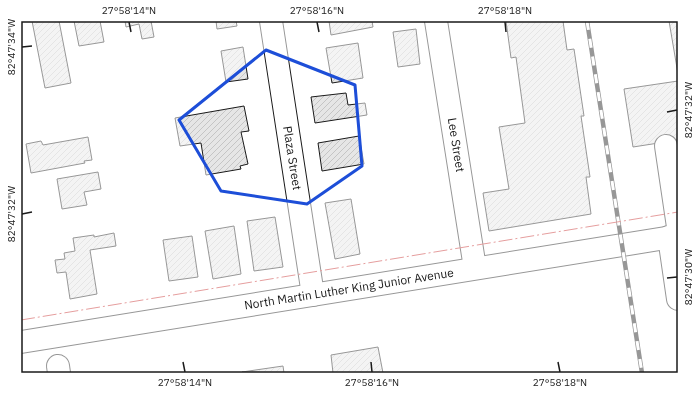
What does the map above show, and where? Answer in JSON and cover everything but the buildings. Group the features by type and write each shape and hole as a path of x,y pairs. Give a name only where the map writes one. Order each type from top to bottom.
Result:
{"street":[{"name":"Plaza Street","path":"271,21 312,294"},
{"name":"Lee Street","path":"442,22 476,268"},
{"path":"666,146 675,191 678,299"},
{"name":"North Martin Luther King Junior Avenue","path":"21,342 476,268 675,233"}],"highlighted area":[{"path":"266,50 355,85 362,166 307,204 221,191 179,120"}],"railway":[{"path":"587,21 642,373"}],"power":[{"path":"21,320 678,212"}]}
